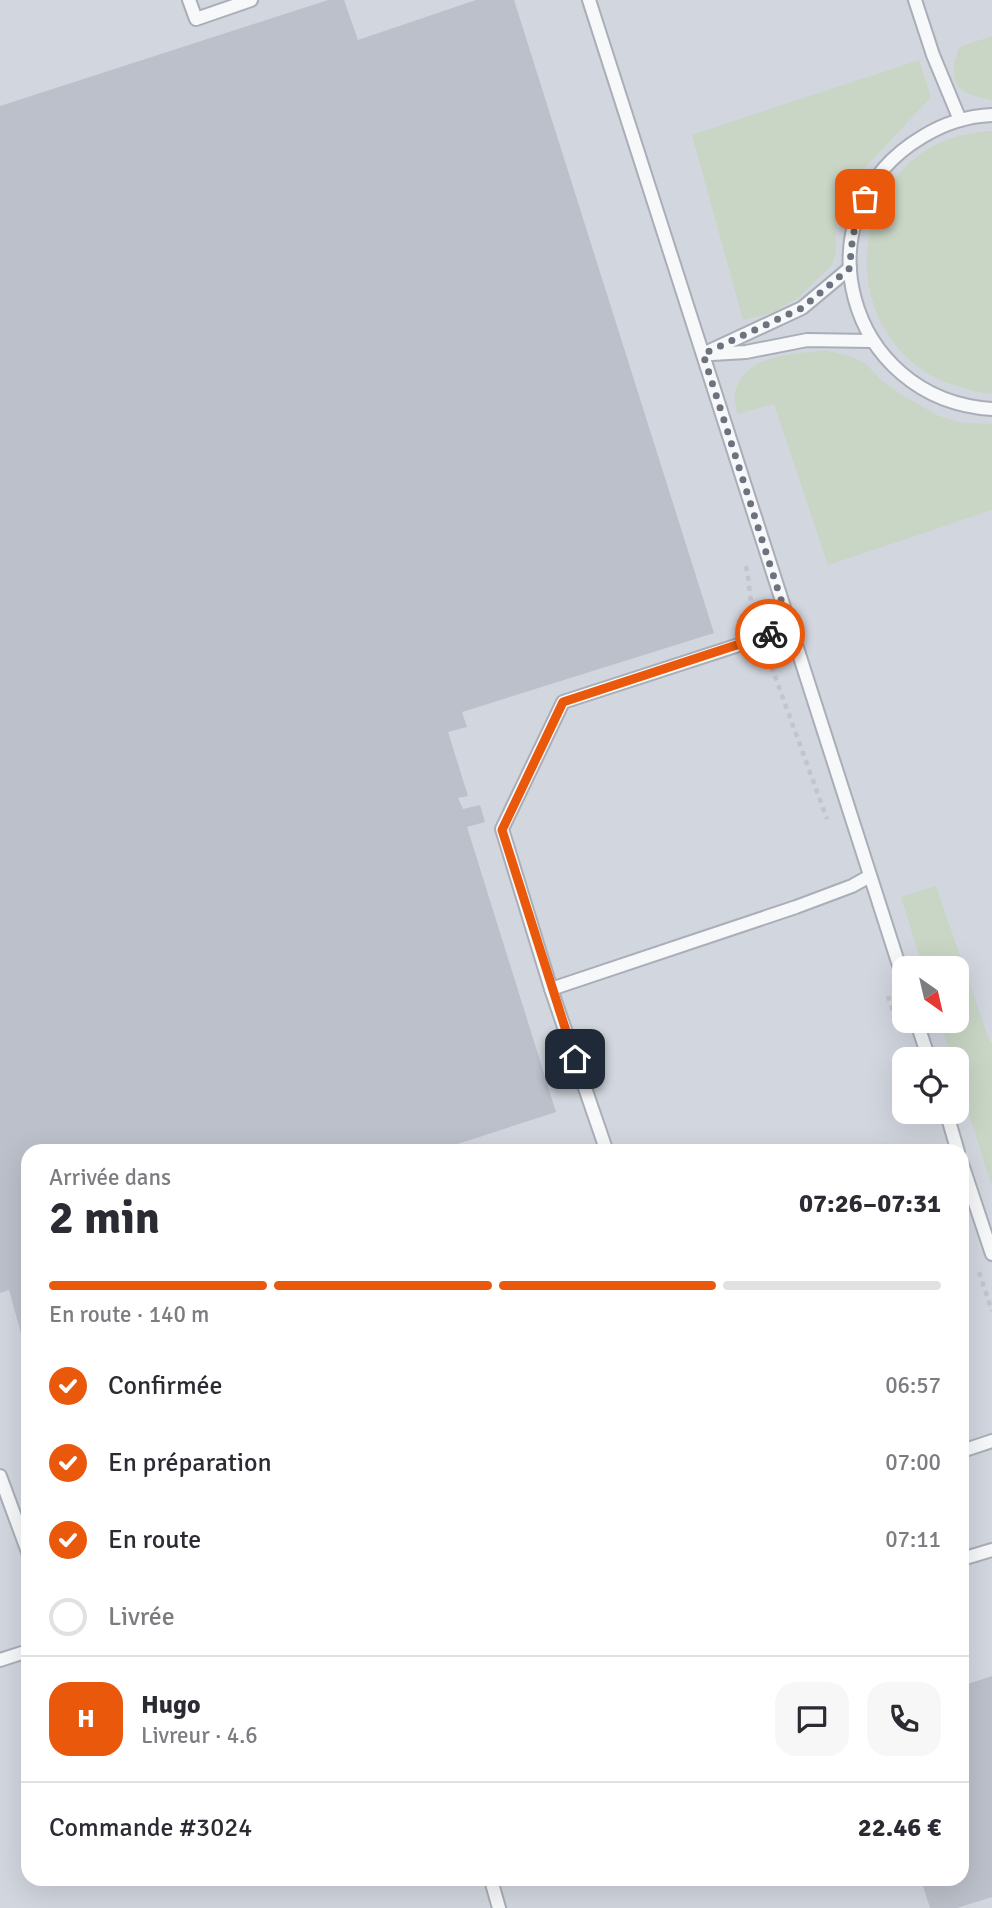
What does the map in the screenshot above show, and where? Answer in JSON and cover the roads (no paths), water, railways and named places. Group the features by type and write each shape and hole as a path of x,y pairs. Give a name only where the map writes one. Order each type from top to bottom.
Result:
{"lane":[{"path":"189,0 196,19 251,0"},
{"path":"589,0 896,956"},
{"path":"915,0 933,55 960,120"},
{"path":"992,115 960,120 933,130 909,144 888,164 871,187 859,212 852,240 850,268 860,318 872,341 897,372 931,395 969,408 992,409"},
{"path":"703,354 802,308 850,268"},
{"path":"703,354 747,352 807,340 872,341"},
{"path":"604,1144 551,989 502,830 563,702 790,628"},
{"path":"551,989 796,907 852,887 870,876"},
{"path":"950,1124 956,1144"},
{"path":"969,1183 992,1254"},
{"path":"969,1449 992,1441"},
{"path":"0,1476 21,1533"},
{"path":"969,1557 992,1550"},
{"path":"0,1660 21,1653"},
{"path":"493,1886 499,1908"}]}
